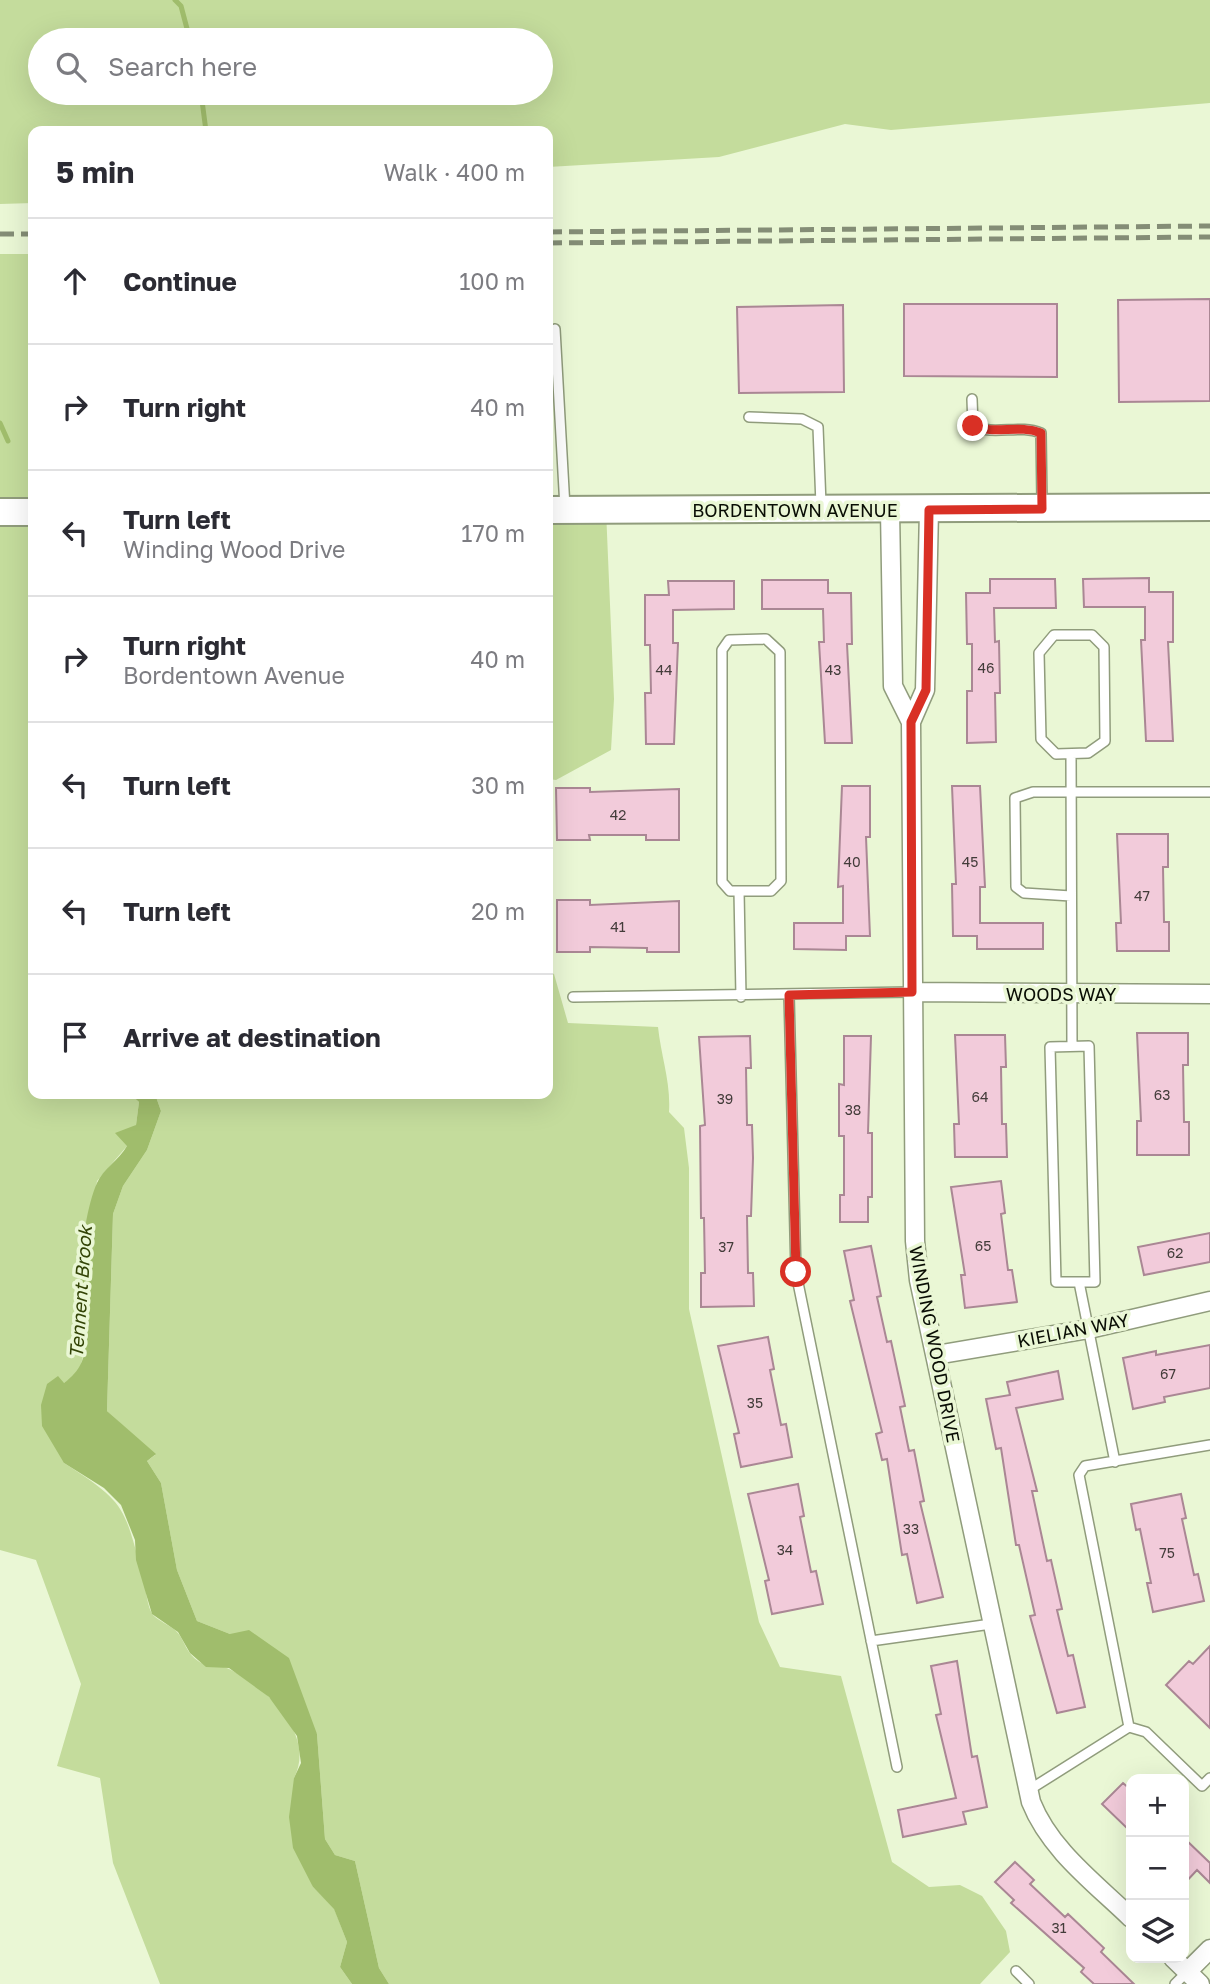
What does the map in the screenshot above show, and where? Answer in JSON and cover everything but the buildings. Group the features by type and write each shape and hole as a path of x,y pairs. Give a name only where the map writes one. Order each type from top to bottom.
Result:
{"main road":[{"name":"BORDENTOWN AVENUE","path":"556,510 1210,507"},
{"path":"0,512 28,512"}],"street":[{"name":"WINDING WOOD DRIVE","path":"890,510 893,686 911,722"},
{"name":"WINDING WOOD DRIVE","path":"929,510 926,690 911,722 915,1241 919,1280 1027,1791 1039,1822 1051,1838 1126,1913"},
{"name":"WOODS WAY","path":"912,992 1210,994"},
{"name":"KIELIAN WAY","path":"936,1356 1088,1329 1210,1301"},
{"path":"1176,1963 1187,1980 1210,1949"}],"lane":[{"path":"555,329 556,510"},
{"path":"972,399 973,426 984,431 1032,429 1041,433 1042,509"},
{"path":"748,417 802,419 818,427 821,510"},
{"path":"1054,635 1092,635 1104,647 1105,741 1088,754 1071,754 1056,754 1041,739 1040,653 1054,635"},
{"path":"766,639 780,652 781,881 771,891 739,891 730,891 722,882 722,650 729,640 766,639"},
{"path":"1071,754 1072,1046"},
{"path":"1071,896 1024,894 1016,887 1012,803 1021,794 1210,792"},
{"path":"739,891 741,996"},
{"path":"573,997 912,992"},
{"path":"789,995 796,1272 897,1767"},
{"path":"1089,1046 1095,1282 1079,1282 1056,1283 1050,1047 1089,1046"},
{"path":"1079,1282 1115,1462"},
{"path":"1129,1727 1128,1709 1079,1475 1085,1466 1210,1445"},
{"path":"871,1641 991,1624"},
{"path":"1027,1791 1129,1727 1146,1732 1202,1786 1210,1778"},
{"path":"1016,1971 1029,1984"}],"shaded area":[{"path":"0,0 1210,0 1210,103 891,130 845,124 719,157 553,167 553,126 28,126 28,203 0,204"},
{"path":"0,254 28,254 28,1099 136,1099 139,1102 136,1125 127,1146 97,1181 79,1291 85,1317 84,1352 79,1373 64,1383 64,1463 101,1489 121,1510 132,1537 153,1615 177,1632 194,1658 205,1664 225,1667 245,1678 273,1701 285,1715 299,1746 299,1762 294,1778 313,1887 334,1908 347,1942 340,1967 352,1984 160,1984 113,1863 100,1778 57,1766 81,1684 36,1560 0,1550"},
{"path":"553,510 606,510 614,699 611,750 553,780"},
{"path":"553,974 568,1023 658,1027 667,1080 669,1112 684,1128 689,1168 689,1309 759,1622 780,1667 841,1676 892,1862 929,1887 960,1885 982,1896 1006,1931 1010,1952 980,1984 389,1984 379,1968 355,1861 335,1855 325,1839 317,1734 230,1634 197,1621 177,1570 161,1483 147,1461 155,1455 107,1411 113,1214 123,1186 147,1150 161,1111 157,1099 553,1099"},
{"path":"136,1099 157,1099 161,1111 147,1150 123,1186 113,1214 107,1411 156,1454 147,1461 161,1483 177,1570 197,1621 230,1634 249,1630 289,1658 317,1734 325,1839 335,1855 355,1861 379,1968 389,1984 352,1984 340,1967 347,1942 334,1909 313,1887 293,1848 289,1817 294,1778 301,1763 297,1736 269,1697 229,1668 206,1667 190,1653 178,1632 152,1614 136,1560 135,1540 121,1505 104,1488 64,1463 42,1426 41,1405 47,1384 58,1376 64,1383 82,1362 85,1339 80,1289 86,1221 100,1178 127,1146 115,1133 136,1125 139,1102"}],"waterway":[{"name":"Tennent Brook","path":"175,0 181,6 187,28"},
{"name":"Tennent Brook","path":"203,105 205,126"},
{"path":"0,423 8,441"}],"railway":[{"path":"553,232 1210,226"},
{"path":"0,234 28,234"},
{"path":"553,243 1210,237"}],"route":[{"path":"796,1272 789,995 912,992 911,722 926,690 929,510 1042,509 1041,433 1032,429 984,431 973,426"}]}
